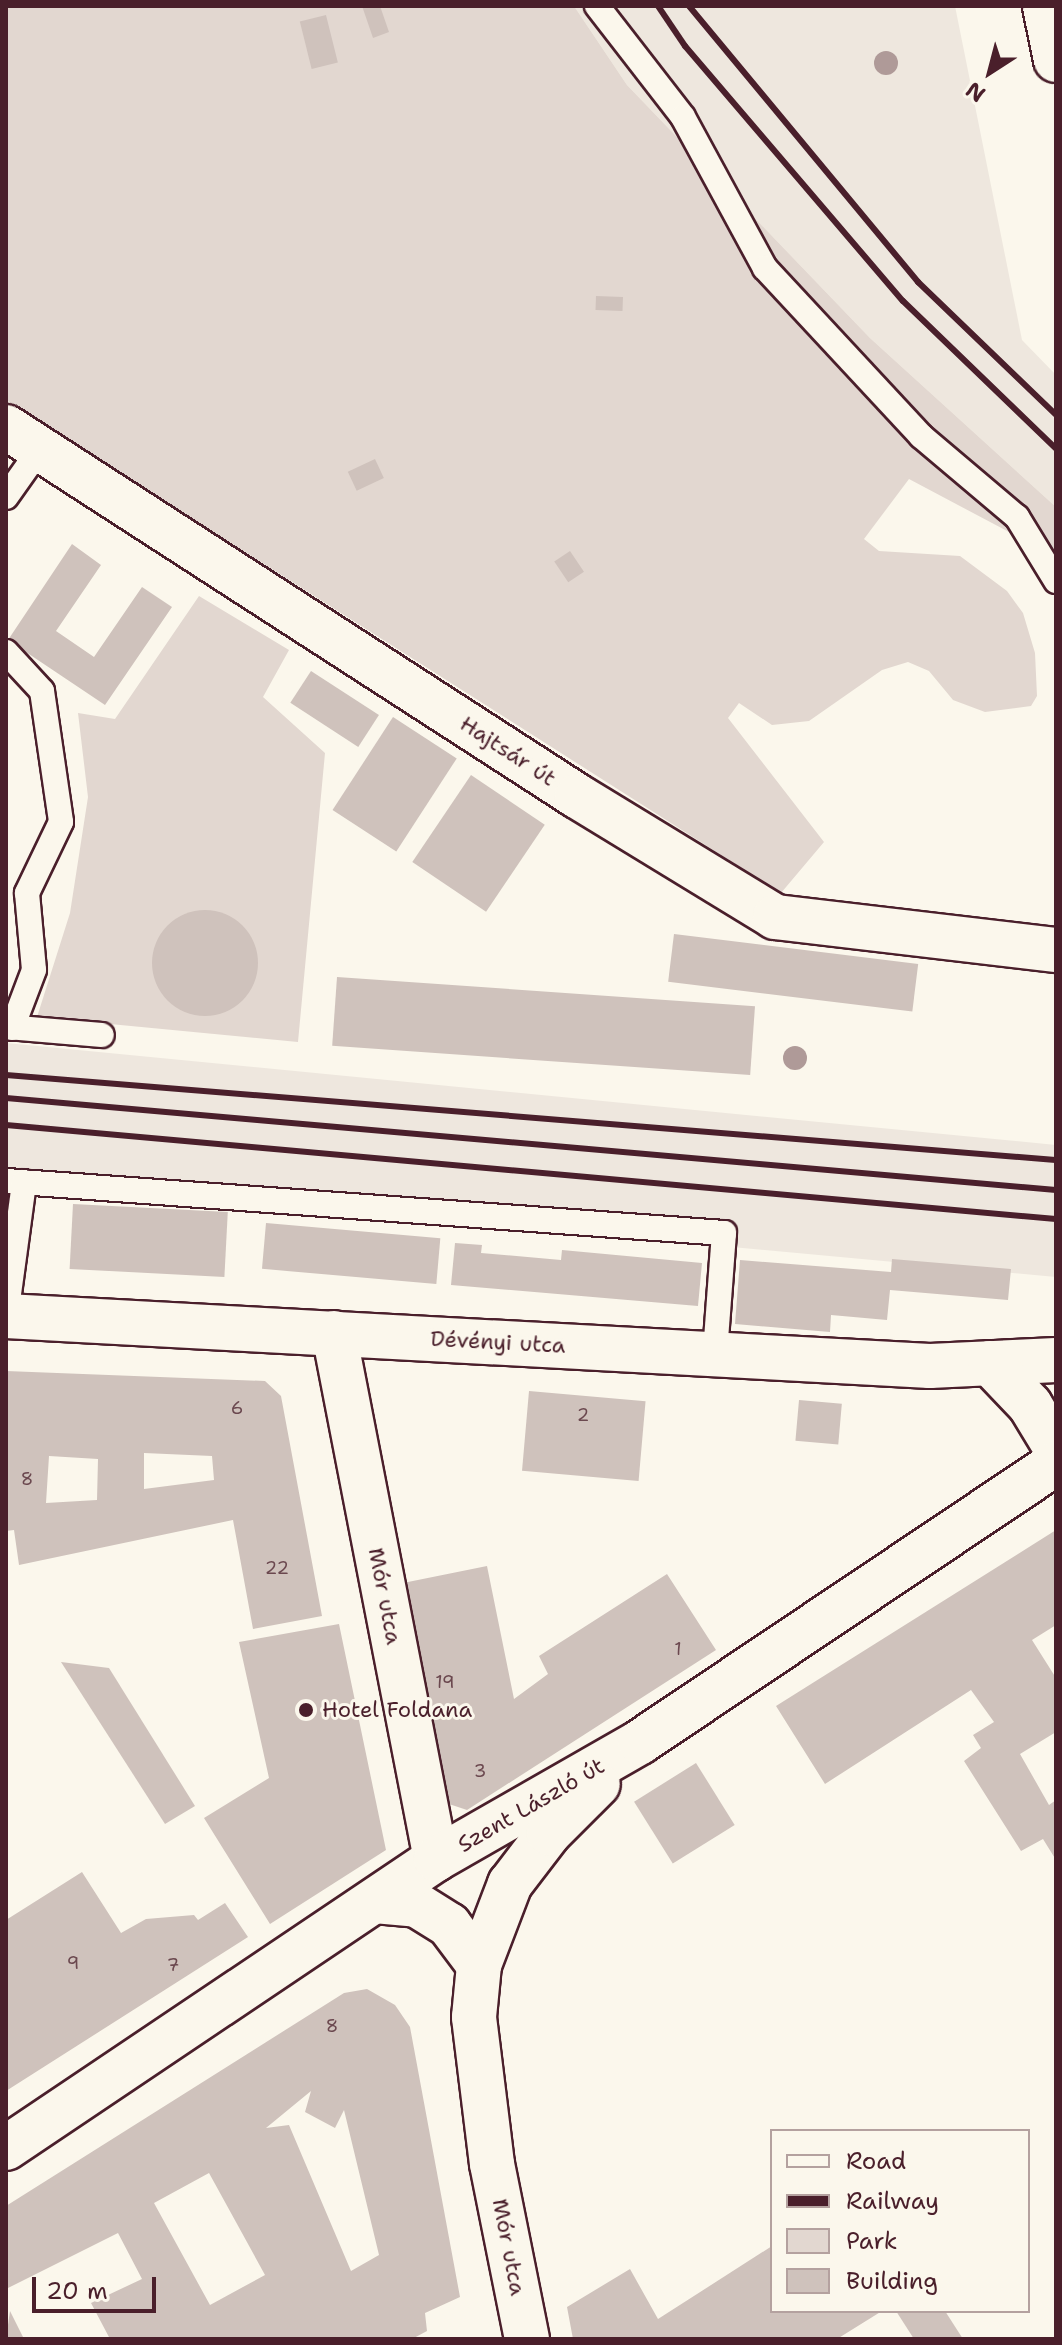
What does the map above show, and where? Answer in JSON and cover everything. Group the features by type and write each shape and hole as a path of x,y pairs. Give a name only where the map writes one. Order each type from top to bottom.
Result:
{"street":[{"path":"1045,6 1056,60"},
{"name":"Hajtsár út","path":"23,438 577,796 775,917 1056,950"},
{"name":"Dévényi utca","path":"6,1316 930,1366 1056,1360"},
{"name":"Mór utca","path":"334,1333 436,1859"},
{"path":"990,1363 1030,1405 1056,1448"},
{"name":"Szent László út","path":"6,2148 436,1859 640,1742 1056,1463"},
{"name":"Mór utca","path":"527,2339 492,2164 474,2017 479,1965 510,1884 549,1833 640,1742"},
{"path":"375,1901 417,1905 449,1925 479,1965"}],"lane":[{"path":"597,6 683,117 765,268 921,436 1017,517 1056,581"},
{"path":"6,497 23,438"},
{"path":"6,652 42,691 61,822 27,893 34,970 9,1028 102,1035"},
{"path":"6,1316 15,1182 724,1233 715,1354"}],"shaded area":[{"path":"574,6 955,6 1022,340 1056,375 1056,507 870,338 627,85"},
{"path":"6,1043 1056,1145 1056,1277 636,1238 6,1192"}],"green space":[{"path":"6,6 574,6 627,85 870,338 1056,507 1056,557 909,479 864,539 879,551 960,556 1007,591 1023,613 1035,653 1037,696 1031,706 985,712 953,700 929,671 908,662 882,670 809,721 772,725 739,703 728,718 824,842 781,893 6,400"},
{"path":"199,596 289,650 263,697 325,753 298,1042 37,1017 70,913 88,797 78,713 115,719"}],"building":[{"path":"362,6 380,6 389,32 373,38"},
{"path":"326,15 338,63 312,69 300,22"},
{"path":"596,296 623,297 622,311 596,310"},
{"path":"375,459 384,478 357,491 348,472"},
{"path":"72,544 101,565 56,631 94,657 142,587 172,607 105,705 8,640"},
{"path":"570,551 584,572 568,582 554,562"},
{"path":"311,671 379,715 358,747 290,703"},
{"path":"393,717 457,758 396,851 333,810"},
{"path":"471,775 545,825 486,912 412,862"},
{"path":"205,910 225,914 243,925 254,943 258,963 254,983 243,1001 225,1012 205,1016 185,1012 167,1001 156,983 152,963 156,943 167,925 185,914"},
{"path":"674,934 918,964 912,1012 668,982"},
{"path":"337,977 755,1006 750,1075 332,1046"},
{"path":"73,1204 228,1212 224,1277 70,1269"},
{"path":"266,1223 440,1238 436,1284 262,1269"},
{"path":"455,1243 482,1245 481,1253 561,1260 562,1250 702,1263 698,1306 451,1285"},
{"path":"892,1259 1011,1269 1008,1300 890,1290 887,1320 831,1315 830,1332 735,1324 740,1260 891,1272"},
{"path":"6,1371 265,1381 281,1396 322,1616 253,1629 233,1520 19,1565 14,1530 6,1531","holes":["144,1453 212,1456 214,1480 144,1489","49,1456 98,1459 97,1500 46,1503"]},
{"path":"529,1391 646,1401 639,1481 522,1471"},
{"path":"799,1400 842,1404 838,1445 795,1441"},
{"path":"1056,1530 1056,1625 1032,1640 1056,1678 1056,1732 1020,1754 1049,1805 1056,1800 1056,1860 1043,1839 1021,1851 964,1761 981,1748 973,1735 994,1722 971,1690 825,1784 776,1706"},
{"path":"487,1566 514,1699 548,1674 539,1656 667,1574 716,1650 467,1810 449,1804 403,1583"},
{"name":"Hotel Foldana","path":"339,1624 386,1850 270,1924 204,1818 269,1778 239,1642"},
{"path":"61,1662 109,1668 195,1806 165,1824"},
{"path":"696,1763 735,1825 673,1864 634,1802"},
{"path":"82,1872 121,1933 146,1919 194,1915 198,1920 225,1903 248,1937 6,2091 6,1920"},
{"path":"367,1989 395,2005 410,2027 460,2297 425,2313 427,2331 412,2339 110,2339 91,2303 142,2279 118,2233 6,2289 6,2206 344,1993","holes":["311,2091 305,2112 335,2128 344,2110 379,2255 351,2271 289,2125 266,2128","209,2173 265,2275 210,2305 154,2203"]},
{"path":"770,2247 770,2313 879,2313 837,2339 573,2339 567,2307 630,2269 658,2319"},
{"path":"10,2311 24,2339 6,2339"},
{"path":"897,2313 946,2313 963,2339 914,2339"}],"railway":[{"path":"658,6 685,46 903,301 1056,449"},
{"path":"689,6 918,282 1056,415"},
{"path":"6,1075 1056,1160"},
{"path":"6,1098 1056,1190"},
{"path":"6,1125 1056,1219"}],"place":[{"name":"Hotel Foldana","path":"306,1710"}]}
